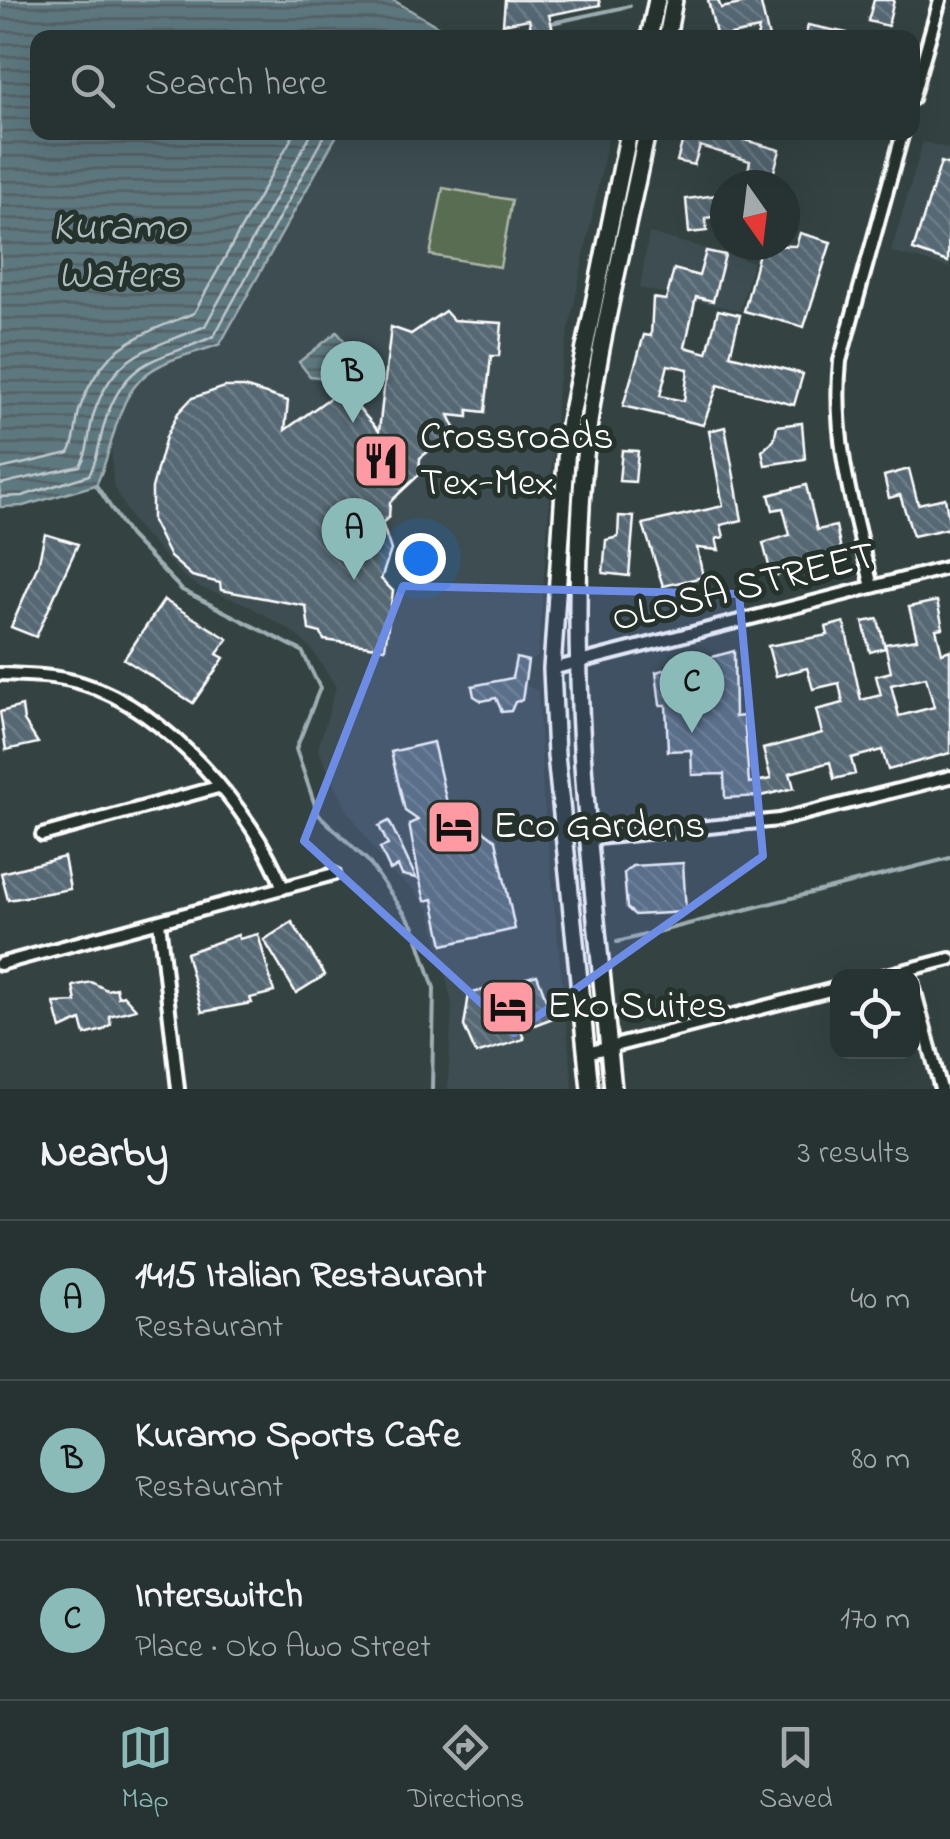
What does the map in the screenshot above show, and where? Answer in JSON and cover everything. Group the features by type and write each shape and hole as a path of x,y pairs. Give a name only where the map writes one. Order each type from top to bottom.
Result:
{"main road":[{"path":"651,30 657,0"},
{"path":"668,30 674,0"},
{"path":"590,1089 556,755 552,668 568,431 627,140"},
{"path":"612,1089 576,663 582,490 591,405 645,140"}],"street":[{"path":"920,71 940,0"},
{"path":"872,587 838,442 837,394 840,361 902,140"},
{"name":"OLOSA STREET","path":"552,668 950,567"},
{"path":"0,674 86,684 148,718 250,824 282,888"},
{"path":"588,839 780,820 950,777"},
{"path":"42,836 218,787"},
{"path":"0,964 334,874"},
{"path":"158,922 178,1089"},
{"path":"920,972 950,959"},
{"path":"587,1052 830,990"},
{"path":"920,1010 941,1089"}],"highlighted area":[{"path":"403,586 739,594 763,856 514,1033 304,841"}],"shaded area":[{"path":"334,140 608,140 558,383 538,657 528,661 523,684 538,691 543,794 573,1089 448,1089 452,1003 430,910 413,889 391,873 346,808 318,749 336,687 311,648 290,630 244,603 199,587 182,575 132,521 113,484 111,439 131,389 160,365 220,344"},
{"path":"923,142 950,149 950,268 891,252"},
{"path":"649,233 710,250 710,260 753,262 740,311 640,288"}],"green space":[{"path":"443,188 512,200 500,267 430,255"}],"water":[{"name":"Kuramo Waters","path":"0,0 393,0 439,27 440,30 30,30 30,140 334,140 220,344 161,365 134,388 118,418 96,485 23,506 0,507"},
{"path":"337,332 348,345 323,365 327,378 310,376 299,362"}],"building":[{"path":"505,0 599,0 600,5 549,15 553,30 531,30 529,19 503,24"},
{"path":"708,0 718,0 721,8 760,0 767,30 715,30"},
{"path":"874,0 894,0 888,26 868,21"},
{"path":"808,25 832,30 807,30"},
{"path":"683,140 744,140 780,150 774,170 748,170 750,161 700,146 694,165 677,161"},
{"path":"941,162 950,165 948,262 913,250"},
{"path":"710,196 710,217 705,218 707,231 689,233 686,199"},
{"path":"800,233 831,242 804,327 744,311 757,260 800,260"},
{"path":"706,251 710,252 710,260 724,260 713,301 696,297 685,347 707,353 718,310 740,315 730,355 803,374 794,405 718,385 703,425 623,406 644,335 651,336 653,298 666,300 674,269 699,276","holes":["668,365 688,369 684,401 660,396"]},
{"path":"445,311 453,320 502,323 499,356 491,356 485,412 468,410 468,417 449,415 456,430 420,458 419,475 390,502 389,517 382,523 391,550 381,579 393,591 385,648 324,640 321,633 309,630 306,606 221,590 220,583 192,576 170,557 152,521 152,488 166,437 178,413 192,398 225,387 244,387 288,401 285,430 331,397 352,401 379,431 391,327 411,334"},
{"path":"802,423 805,459 765,465 762,451 774,440 777,426"},
{"path":"725,427 742,520 721,525 724,537 716,539 719,550 697,548 703,577 663,586 643,524 723,506 709,431"},
{"path":"622,450 638,451 635,482 619,481"},
{"path":"909,469 918,504 945,498 950,528 913,536 900,495 889,498 884,476"},
{"path":"806,485 817,530 836,526 841,550 786,565 788,572 772,577 763,543 790,535 783,508 773,510 769,495"},
{"path":"619,516 634,517 629,576 603,573 606,540 618,537"},
{"path":"45,534 78,544 36,637 11,627 38,565"},
{"path":"164,600 228,639 217,654 224,658 193,703 124,659"},
{"path":"937,601 943,628 936,629 942,653 950,650 950,753 888,770 882,750 851,758 855,774 834,779 830,762 790,773 794,788 761,796 725,798 724,774 692,775 691,750 668,751 666,705 660,705 656,672 734,651 735,717 744,716 749,783 771,779 763,749 822,733 816,710 843,703 839,683 813,689 807,668 776,676 768,646 828,635 826,627 844,622 861,700 881,695 876,676 891,672 885,644 917,639 909,607","holes":["926,677 934,707 899,716 891,685"]},
{"path":"878,619 885,648 870,652 863,622"},
{"path":"516,658 528,661 522,700 515,702 511,711 502,712 496,698 482,701 474,696 472,686 512,678"},
{"path":"22,706 24,721 38,743 6,750 0,712"},
{"path":"433,742 447,803 496,840 515,929 443,945 433,899 425,901 419,877 409,824 418,820 405,811 391,752"},
{"path":"389,821 416,878 402,875 398,866 390,870 380,848 388,845 379,826"},
{"path":"64,857 70,889 8,900 1,873"},
{"path":"683,863 686,912 635,915 627,908 624,873 632,866"},
{"path":"292,922 325,975 296,993 264,940"},
{"path":"258,934 274,992 250,998 252,1003 202,1012 186,953 238,935 239,939"},
{"name":"Eko Suites","path":"537,975 553,1018 521,1030 524,1039 476,1054 464,1026 469,994"},
{"path":"91,982 107,990 116,988 118,997 123,995 136,1009 109,1016 111,1024 85,1035 81,1020 61,1029 54,1003 76,1002 73,986"}],"waterway":[{"path":"547,24 630,6"},
{"path":"520,30 533,27"},
{"path":"96,485 129,535 182,590 302,651 320,688 296,749 318,814 368,861 414,927 434,988 432,1089"},
{"path":"617,942 950,858"}],"place":[{"name":"Kuramo Sports Cafe","path":"353,423"},
{"name":"Crossroads Tex-Mex","path":"381,461"},
{"name":"1415 Italian Restaurant","path":"354,580"},
{"name":"Interswitch","path":"692,733"},
{"name":"Eco Gardens","path":"454,827"},
{"name":"Eko Suites","path":"508,1007"}]}
